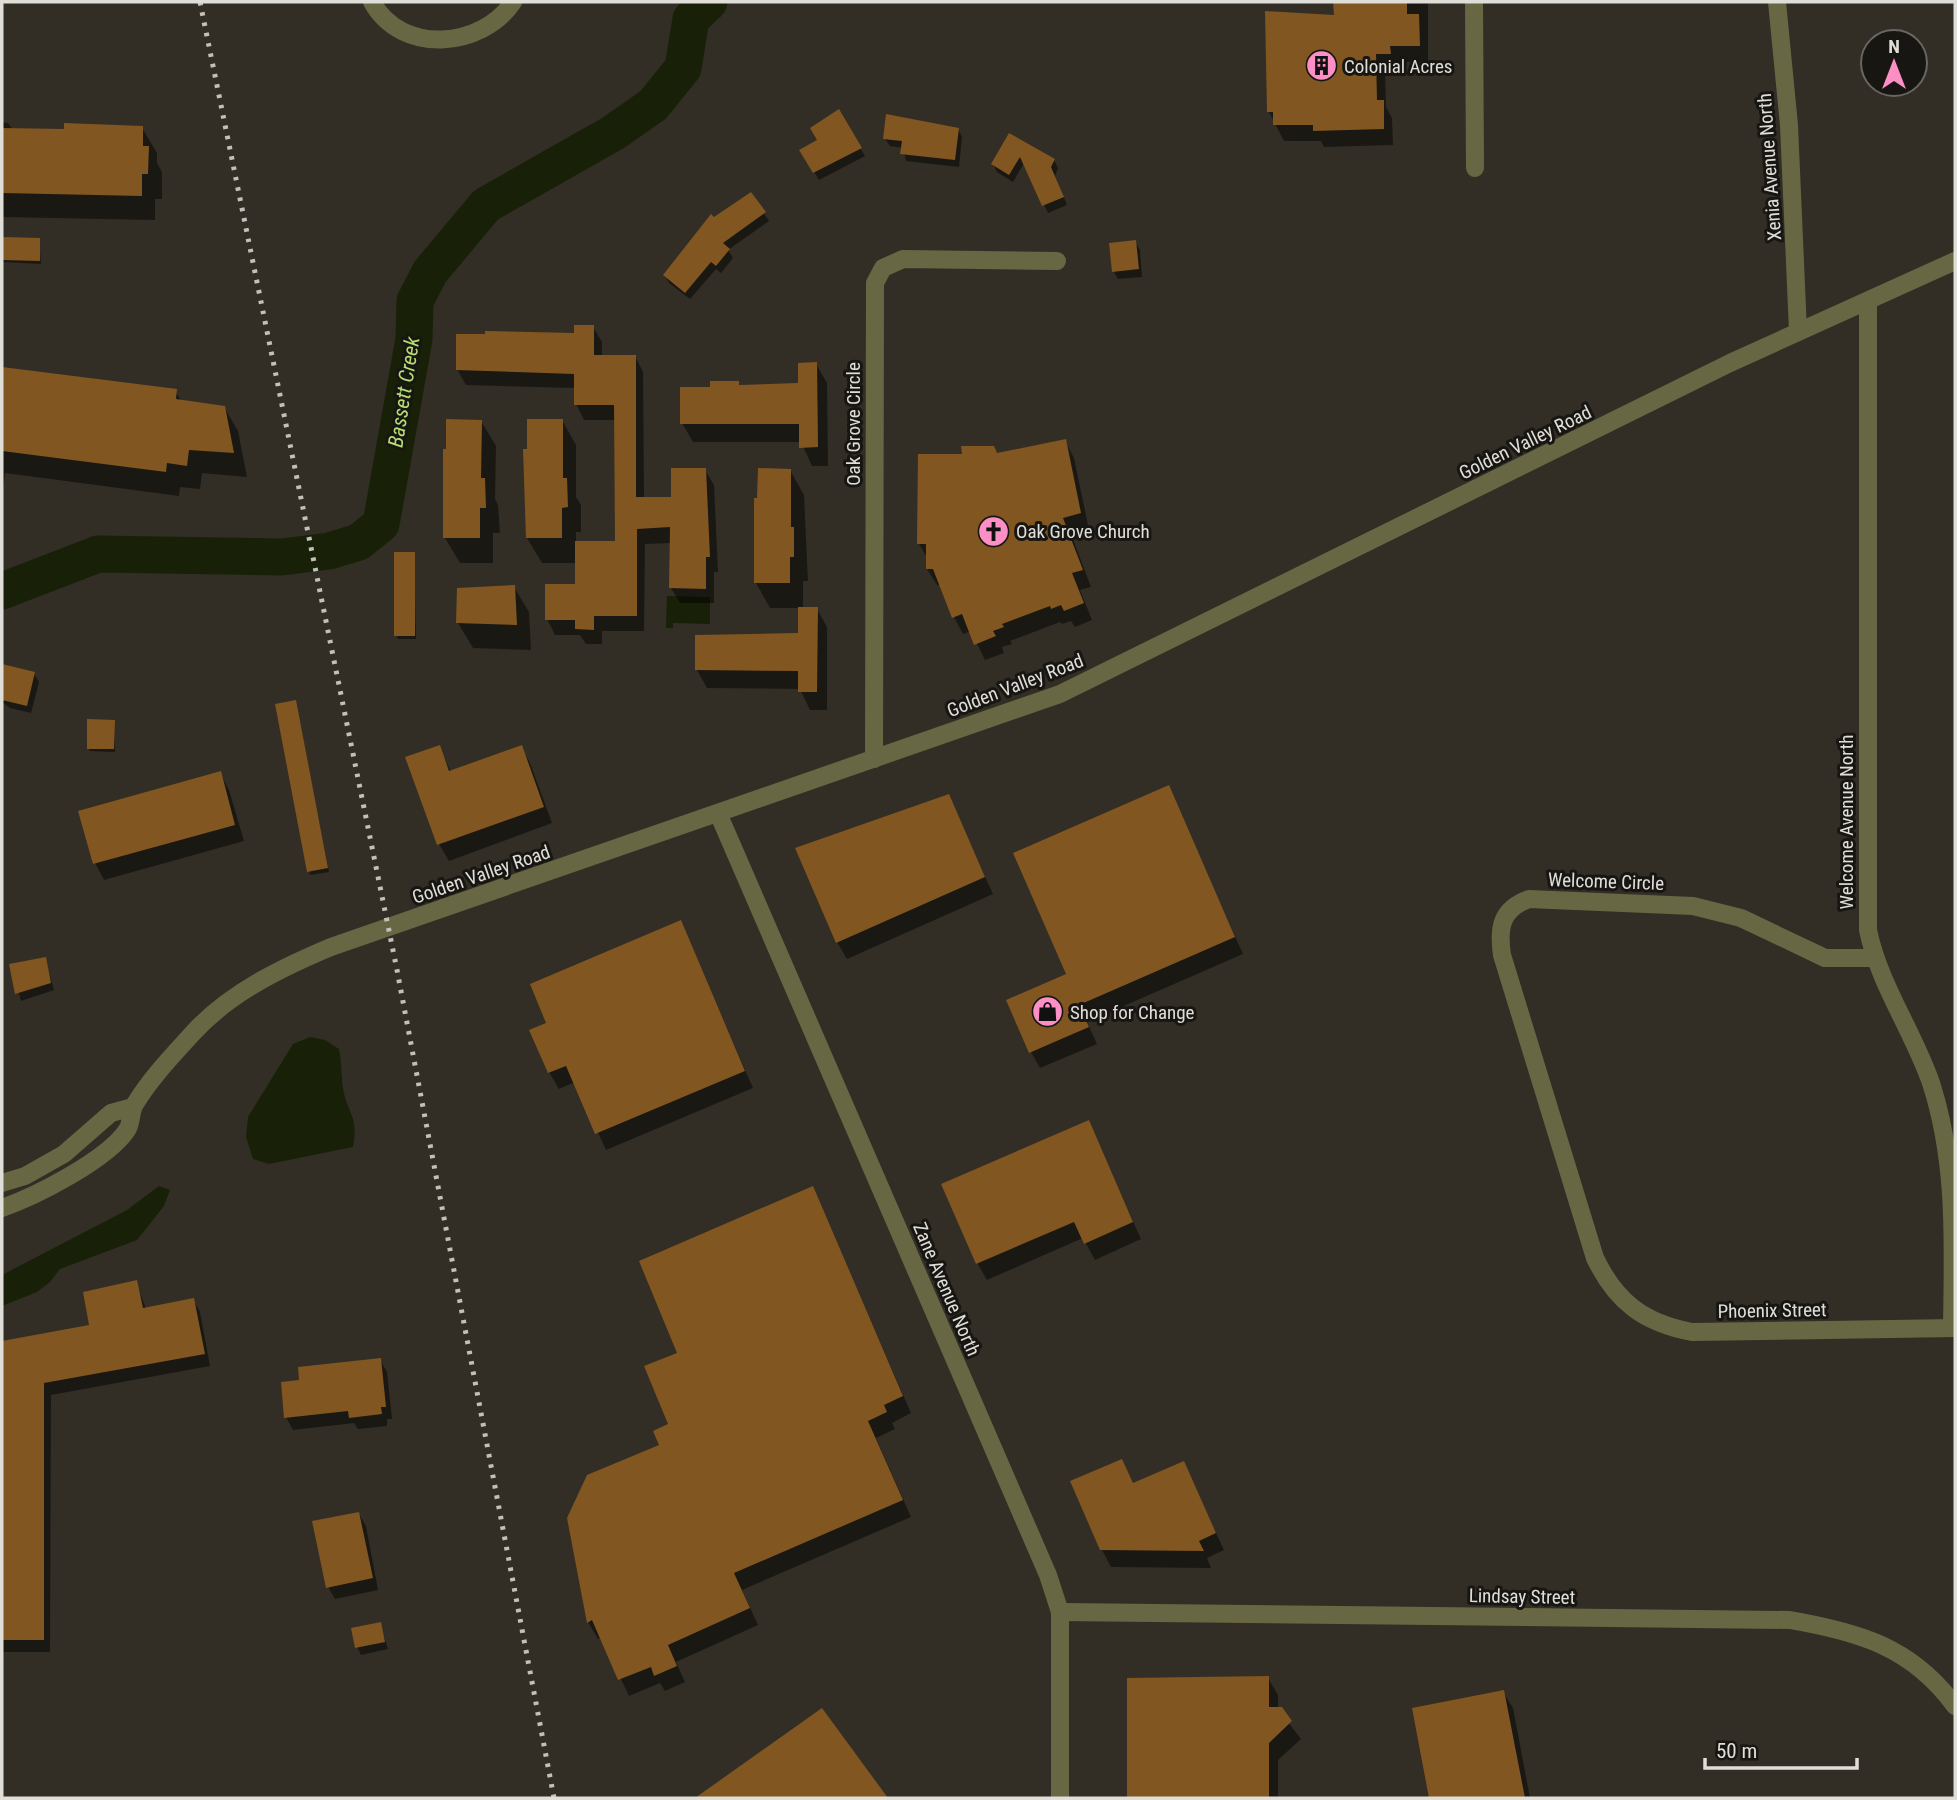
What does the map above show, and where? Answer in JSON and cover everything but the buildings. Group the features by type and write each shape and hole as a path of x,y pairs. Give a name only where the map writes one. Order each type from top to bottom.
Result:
{"street":[{"path":"372,2 384,18 415,36 439,40 465,37 487,29 513,2"},
{"path":"1474,2 1475,168"},
{"name":"Xenia Avenue North","path":"1777,2 1789,125 1798,331"},
{"name":"Oak Grove Circle","path":"874,759 875,283 883,268 902,259 1058,261"},
{"name":"Golden Valley Road","path":"2,1208 59,1182 101,1153 128,1129 133,1107 194,1032 239,994 274,973 331,947 1060,695 1798,331 1955,261"},
{"name":"Welcome Avenue North","path":"1868,300 1868,930 1874,958 1914,1040 1943,1125 1954,1203 1954,1328"},
{"name":"Zane Avenue North","path":"719,813 1048,1575 1060,1612 1060,1798"},
{"name":"Welcome Circle","path":"1606,1281 1595,1258 1502,955 1499,933 1504,915 1516,904 1528,899 1693,906 1741,918 1825,958 1874,958"},
{"name":"Golden Valley Road","path":"2,1183 25,1176 64,1154 111,1113 133,1107"},
{"name":"Phoenix Street","path":"1606,1281 1623,1302 1643,1317 1666,1327 1692,1332 1954,1328"},
{"name":"Lindsay Street","path":"1060,1612 1790,1620 1874,1639 1912,1661 1943,1689 1955,1706"}],"shaded area":[{"path":"667,596 710,597 710,624 673,623 673,628 666,628"},
{"path":"310,1037 325,1040 339,1049 343,1088 355,1128 353,1147 269,1164 253,1159 246,1137 248,1117 293,1044"},
{"path":"159,1186 170,1190 164,1206 137,1240 60,1269 50,1282 37,1292 2,1306 2,1275 127,1210"}],"waterway":[{"name":"Bassett Creek","path":"2,591 98,554 282,557 329,551 359,542 381,524 414,339 415,301 430,272 486,205 613,133 653,105 683,68 691,19 709,2"}],"railway":[{"path":"200,2 397,970 554,1798"}],"place":[{"name":"Colonial Acres","path":"1321,66"},
{"name":"Oak Grove Church","path":"993,531"},
{"name":"Shop for Change","path":"1047,1012"}]}
